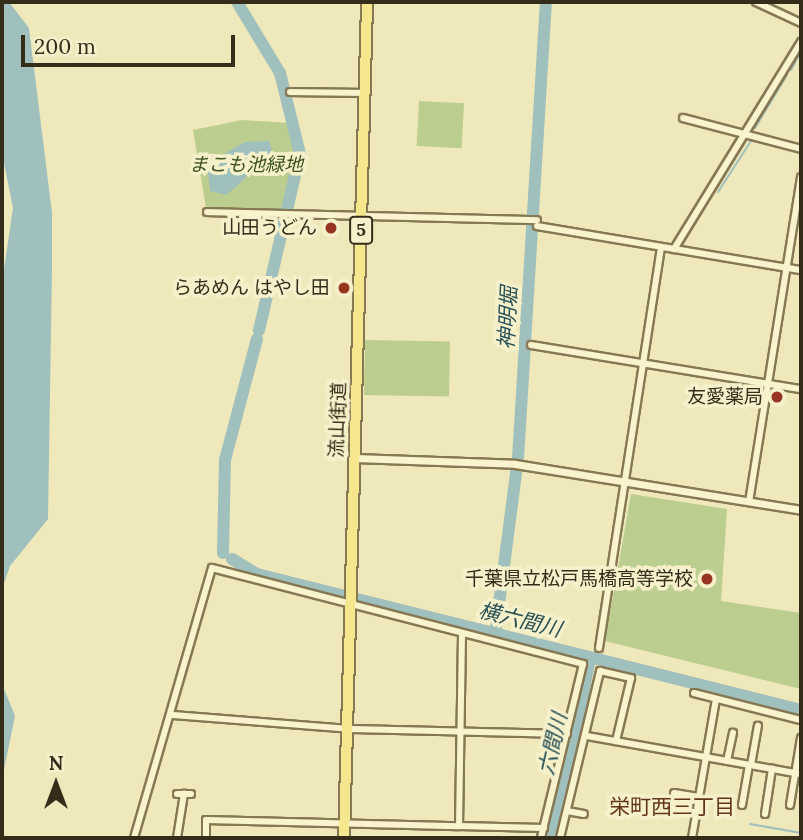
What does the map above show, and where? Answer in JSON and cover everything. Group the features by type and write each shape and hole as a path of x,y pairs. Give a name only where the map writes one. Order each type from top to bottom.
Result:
{"main road":[{"name":"流山街道","path":"344,838 367,2"}],"street":[{"path":"757,2 801,23"},
{"path":"674,249 801,42"},
{"path":"290,92 365,93"},
{"path":"683,118 747,132 801,149"},
{"path":"749,502 801,177"},
{"path":"206,212 527,219 661,247 801,270"},
{"path":"599,648 661,247"},
{"path":"531,345 801,389"},
{"path":"355,458 519,464 801,510"},
{"path":"134,838 173,715 212,568 583,664 541,838"},
{"path":"459,826 462,634"},
{"path":"560,838 587,736 600,671 631,678 616,741"},
{"path":"694,693 801,720"},
{"path":"692,838 716,699"},
{"path":"173,715 347,728 567,734"},
{"path":"741,805 758,726"},
{"path":"727,761 733,733"},
{"path":"587,736 798,774"},
{"path":"790,804 798,774 801,738"},
{"path":"765,814 772,769"},
{"path":"674,793 699,797"},
{"path":"177,838 184,794"},
{"path":"567,811 584,814"},
{"path":"206,838 206,820 544,828"}],"green space":[{"path":"419,101 464,103 462,148 417,146"},
{"name":"まこも池緑地","path":"242,120 289,123 298,165 287,210 206,208 193,130"},
{"path":"365,340 450,341 449,396 364,395"},
{"name":"千葉県立松戸馬橋高等学校","path":"631,494 727,509 721,601 801,613 801,689 605,641"}],"water":[{"path":"2,2 9,2 29,28 52,213 52,269 48,519 10,566 2,589 2,283 13,208 2,153"},
{"path":"269,141 272,151 237,186 226,195 210,191 207,164 245,142"},
{"path":"2,684 15,716 2,779"}],"waterway":[{"name":"横六間川","path":"237,2 280,73 300,154 259,330"},
{"name":"神明堀","path":"495,635 518,458 546,2"},
{"path":"791,70 801,51"},
{"path":"755,128 787,75"},
{"path":"718,192 751,141"},
{"name":"横六間川","path":"223,553 225,460 257,339"},
{"name":"横六間川","path":"232,559 257,574 801,710"},
{"name":"六間川","path":"549,838 570,761 590,658"},
{"path":"750,824 801,833"}],"place":[{"name":"山田うどん","path":"331,228"},
{"name":"らあめん はやし田","path":"344,288"},
{"name":"友愛薬局","path":"777,397"},
{"name":"千葉県立松戸馬橋高等学校","path":"707,579"}],"district":[{"name":"栄町西三丁目","path":"672,807"}]}
